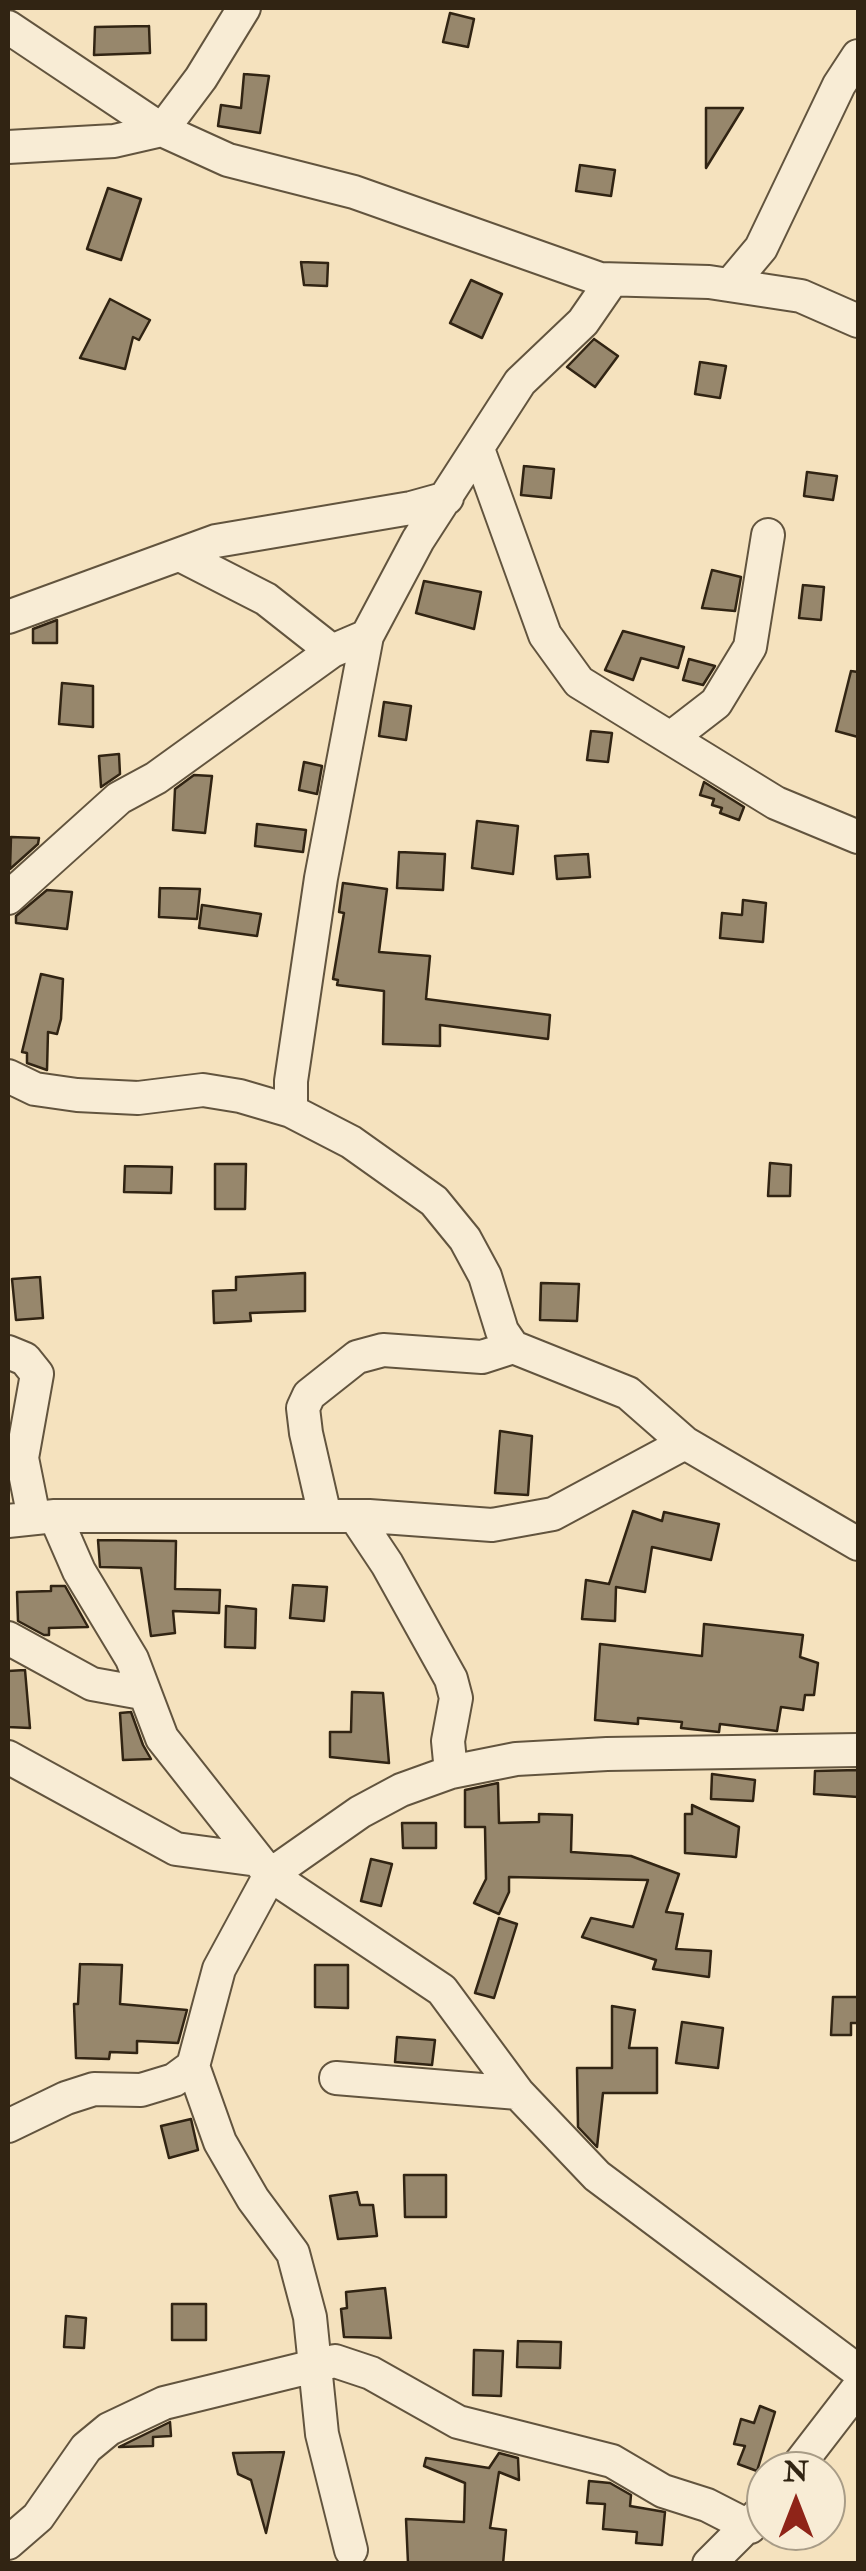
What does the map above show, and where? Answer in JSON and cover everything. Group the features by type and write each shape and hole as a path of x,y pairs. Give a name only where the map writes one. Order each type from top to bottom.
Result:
{"street":[{"path":"8,146 114,141 162,130 201,78 244,8"},
{"path":"8,26 162,130 228,160 354,192 612,280 730,285 801,296 858,321"},
{"path":"730,285 761,248 853,77"},
{"path":"291,1112 291,1081 321,878 367,636 446,498 520,382 582,322 612,280"},
{"path":"478,449 545,635 579,682 776,803 858,836"},
{"path":"8,617 244,534 335,522 446,498"},
{"path":"672,737 716,703 750,647 768,536"},
{"path":"182,556 266,599 332,651"},
{"path":"8,898 118,798 156,778 332,651 367,636"},
{"path":"8,1076 36,1090 77,1095 138,1098 203,1090 291,1112 352,1142 434,1201 466,1239 485,1276 502,1331 513,1347 628,1393 685,1443 858,1544"},
{"path":"451,1772 448,1741 456,1698 451,1679 340,1516 306,1434 304,1408 309,1395 357,1357 383,1350 482,1357 513,1347"},
{"path":"8,1352 25,1358 37,1374 22,1458 32,1518 79,1570 132,1660 162,1738 264,1868 442,1990 460,2008 518,2092 596,2176 858,2370"},
{"path":"32,1518 340,1516 492,1525 531,1520 576,1504 685,1443"},
{"path":"8,1638 92,1684 142,1693"},
{"path":"351,2550 322,2434 310,2317 293,2252 253,2198 220,2142 194,2066 218,1969 264,1868 401,1790 451,1772 516,1759 858,1750"},
{"path":"8,1757 176,1849 264,1868"},
{"path":"8,2126 66,2098 94,2090 141,2090 174,2080 194,2066"},
{"path":"336,2078 518,2092"},
{"path":"8,2543 38,2517 86,2448 109,2429 164,2404 272,2378 315,2362 354,2365 458,2422 612,2460 663,2491 746,2514"},
{"path":"809,2451 858,2388"},
{"path":"709,2564 746,2529"}],"building":[{"path":"450,13 474,19 468,47 443,42"},
{"path":"149,26 150,53 94,55 95,27"},
{"path":"244,74 269,76 260,133 218,126 221,105 241,108"},
{"path":"706,108 743,108 706,168"},
{"path":"580,165 615,170 611,196 576,191"},
{"path":"108,188 141,199 121,260 87,249"},
{"path":"301,262 328,263 327,286 304,285"},
{"path":"471,280 502,294 482,338 450,323"},
{"path":"110,299 150,320 139,340 133,337 125,369 80,358"},
{"path":"594,339 618,356 595,387 567,367"},
{"path":"700,362 726,366 720,398 695,394"},
{"path":"524,466 554,469 551,498 521,495"},
{"path":"807,472 837,476 833,500 804,496"},
{"path":"712,570 741,577 735,611 702,608"},
{"path":"424,581 481,592 474,629 416,613"},
{"path":"803,585 824,587 821,620 799,618"},
{"path":"57,620 57,643 33,643 33,629"},
{"path":"623,631 684,647 678,668 641,658 633,680 605,670"},
{"path":"689,659 715,666 703,685 683,680"},
{"path":"851,671 858,672 858,737 836,731"},
{"path":"62,683 93,686 93,727 59,724"},
{"path":"384,702 411,706 406,740 379,736"},
{"path":"591,731 612,733 608,762 587,760"},
{"path":"119,754 120,774 101,787 99,756"},
{"path":"304,762 322,766 317,794 299,790"},
{"path":"194,775 212,776 205,833 173,830 175,789"},
{"path":"704,782 744,807 739,820 720,813 722,808 712,805 714,799 700,795"},
{"path":"477,821 518,826 513,874 472,868"},
{"path":"257,824 306,830 303,852 255,846"},
{"path":"11,837 39,838 38,844 10,869"},
{"path":"399,852 445,854 443,890 397,888"},
{"path":"588,854 590,877 557,879 555,856"},
{"path":"343,883 387,889 379,952 430,956 426,999 550,1015 548,1039 440,1025 440,1046 383,1044 384,991 337,985 338,980 333,979 344,913 339,912"},
{"path":"160,888 200,889 197,919 159,917"},
{"path":"47,890 72,892 67,929 16,923 16,916"},
{"path":"743,900 766,903 763,942 720,938 722,913 742,915"},
{"path":"202,905 261,914 257,936 199,928"},
{"path":"41,974 63,979 57,1034 48,1032 47,1070 27,1063 27,1053 22,1052"},
{"path":"770,1163 791,1165 790,1196 768,1196"},
{"path":"215,1164 246,1164 245,1209 215,1209"},
{"path":"125,1166 172,1167 171,1193 124,1192"},
{"path":"305,1273 305,1311 250,1313 251,1321 214,1323 213,1291 236,1290 236,1277"},
{"path":"40,1277 43,1318 16,1320 12,1279"},
{"path":"541,1283 579,1284 577,1321 540,1320"},
{"path":"500,1431 532,1436 528,1495 495,1493"},
{"path":"633,1511 662,1521 664,1512 719,1524 711,1560 652,1547 645,1592 616,1587 615,1621 582,1619 586,1580 609,1584"},
{"path":"98,1540 176,1541 175,1589 220,1590 219,1613 173,1611 175,1633 151,1636 141,1568 100,1567"},
{"path":"293,1585 327,1587 324,1621 290,1618"},
{"path":"51,1586 65,1586 88,1627 49,1628 49,1635 44,1635 18,1621 17,1592 51,1591"},
{"path":"226,1606 256,1609 255,1648 225,1647"},
{"path":"704,1624 803,1635 800,1657 818,1663 814,1695 805,1695 803,1710 781,1707 777,1731 720,1724 719,1732 681,1728 682,1722 638,1718 638,1724 595,1720 600,1644 702,1656"},
{"path":"25,1670 30,1728 8,1727 8,1671"},
{"path":"352,1692 383,1693 389,1763 330,1757 330,1732 351,1732"},
{"path":"131,1712 151,1759 123,1760 120,1713"},
{"path":"858,1770 858,1797 814,1794 815,1771"},
{"path":"712,1774 755,1780 753,1801 711,1799"},
{"path":"498,1783 499,1823 539,1822 539,1814 572,1815 571,1852 631,1856 679,1874 666,1912 683,1914 676,1949 711,1951 709,1977 653,1969 656,1960 582,1937 591,1918 633,1927 648,1880 509,1877 509,1892 499,1914 474,1903 486,1879 485,1827 465,1827 465,1790"},
{"path":"692,1805 739,1827 736,1857 685,1853 685,1814 692,1814"},
{"path":"402,1823 436,1823 436,1848 403,1848"},
{"path":"371,1859 392,1864 381,1906 361,1901"},
{"path":"499,1918 517,1924 494,1998 475,1993"},
{"path":"80,1964 122,1965 120,2004 187,2010 178,2043 137,2041 137,2053 110,2052 109,2059 76,2058 74,2004 78,2004"},
{"path":"315,1965 348,1965 348,2008 315,2007"},
{"path":"833,1997 858,1997 858,2023 851,2023 851,2035 831,2035"},
{"path":"612,2006 635,2010 629,2048 657,2048 657,2093 603,2093 597,2147 578,2127 577,2068 612,2068"},
{"path":"682,2022 723,2028 718,2068 676,2063"},
{"path":"397,2037 435,2040 432,2065 395,2062"},
{"path":"191,2119 198,2150 169,2158 161,2126"},
{"path":"404,2175 446,2175 446,2217 405,2217"},
{"path":"357,2192 360,2205 373,2205 377,2236 338,2239 330,2196"},
{"path":"385,2288 391,2338 344,2337 341,2309 347,2308 346,2292"},
{"path":"172,2304 206,2304 206,2340 172,2340"},
{"path":"66,2316 86,2318 84,2348 64,2347"},
{"path":"518,2341 561,2342 560,2368 517,2367"},
{"path":"474,2350 503,2351 501,2396 473,2395"},
{"path":"760,2406 775,2412 763,2451 746,2451 746,2467 738,2464 745,2446 734,2444 741,2419 754,2423"},
{"path":"170,2422 171,2436 153,2437 153,2446 119,2447"},
{"path":"284,2452 266,2533 251,2480 238,2474 233,2453"},
{"path":"499,2453 518,2458 519,2480 499,2472 490,2528 506,2530 503,2564 408,2563 406,2519 464,2522 465,2483 424,2466 426,2458 489,2468"},
{"path":"589,2481 610,2483 631,2495 630,2506 665,2512 662,2545 636,2543 637,2532 603,2529 605,2504 587,2503"}]}
